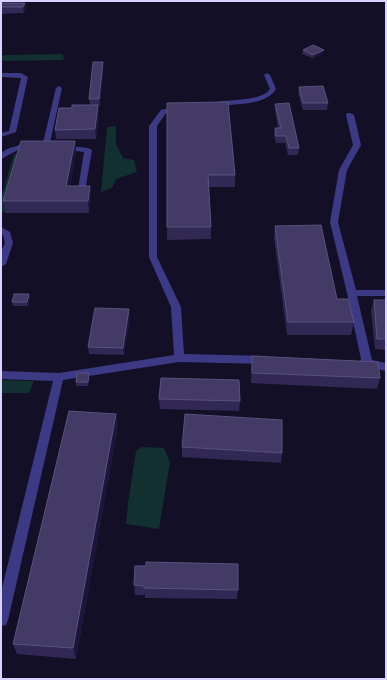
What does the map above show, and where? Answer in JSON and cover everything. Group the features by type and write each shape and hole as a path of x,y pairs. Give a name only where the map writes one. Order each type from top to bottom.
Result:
{"lane":[{"path":"207,105 260,99 270,94 272,89 267,74"},
{"path":"1,75 21,75 26,78 12,132 1,135"},
{"path":"46,145 59,88"},
{"path":"179,358 176,306 160,275 153,257 153,126 160,114 169,109 192,106"},
{"path":"350,115 356,145 343,170 334,222 352,293 367,362"},
{"path":"1,157 8,151 25,146 46,145 88,150 81,195"},
{"path":"1,230 7,234 9,243 1,264"},
{"path":"352,293 386,293"},
{"path":"1,375 58,377 179,358 279,360"},
{"path":"351,362 367,362 386,367"},
{"path":"1,620 58,377"}],"green space":[{"path":"63,54 64,60 1,61 1,56 6,55"},
{"path":"116,126 116,144 123,158 134,160 137,172 116,179 112,188 101,192 107,127"},
{"path":"23,153 6,213 1,211 1,198 14,154"},
{"path":"1,380 34,381 29,393 1,393"},
{"path":"142,447 164,448 170,462 159,529 126,524 136,451"}],"building":[{"path":"1,3 25,3 23,7 1,7"},
{"path":"313,45 324,50 313,55 303,50"},
{"path":"93,62 103,62 99,99 89,99"},
{"path":"323,86 328,103 303,103 299,87"},
{"path":"228,102 235,175 208,175 211,227 167,227 167,103"},
{"path":"289,103 299,148 289,148 286,136 276,136 275,128 281,128 275,104"},
{"path":"72,105 98,105 95,129 55,130 59,108 72,108"},
{"path":"21,141 75,141 66,186 90,186 88,201 3,201"},
{"path":"321,225 337,299 348,299 354,322 288,322 275,226"},
{"path":"14,294 29,294 27,302 12,302"},
{"path":"374,300 386,300 386,339 377,339"},
{"path":"95,308 129,309 123,348 88,347"},
{"path":"252,356 378,362 380,378 252,373"},
{"path":"77,373 89,373 88,382 76,382"},
{"path":"161,378 239,380 240,401 159,399"},
{"path":"69,411 116,414 73,648 13,644"},
{"path":"185,414 282,420 282,453 182,447"},
{"path":"146,562 238,564 238,590 144,588 144,586 134,585 135,566 146,566"}]}
